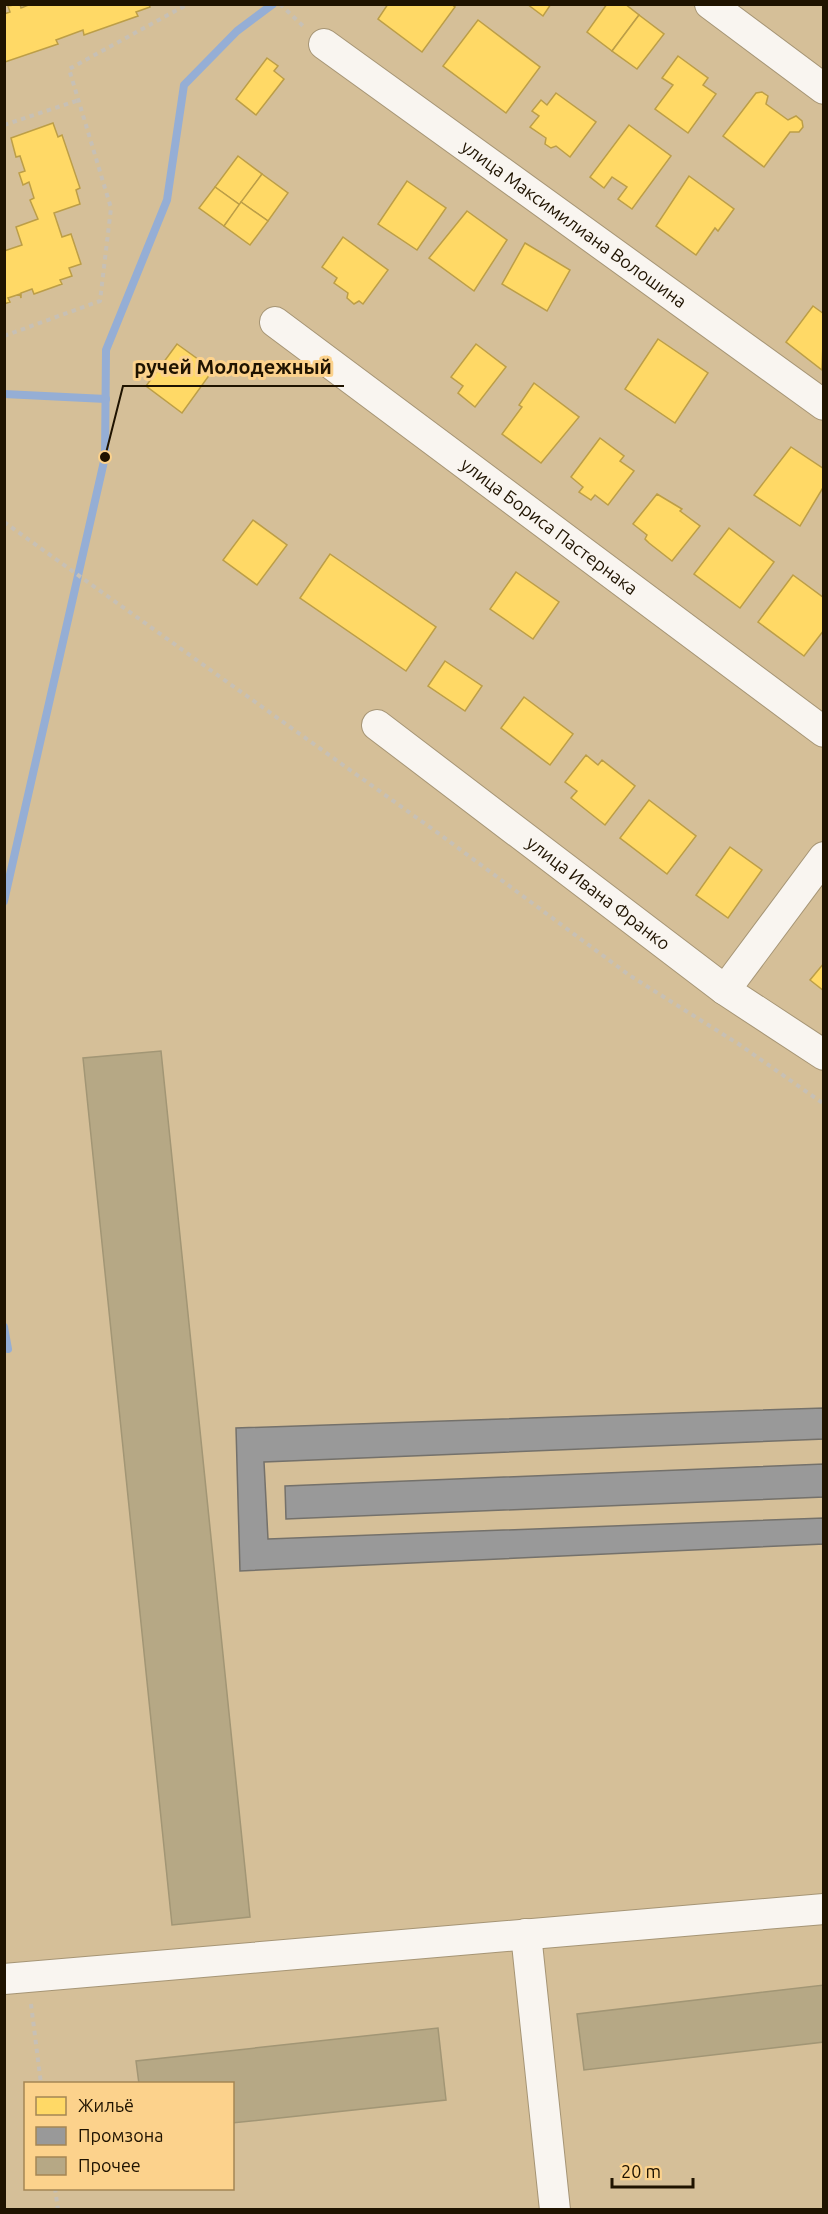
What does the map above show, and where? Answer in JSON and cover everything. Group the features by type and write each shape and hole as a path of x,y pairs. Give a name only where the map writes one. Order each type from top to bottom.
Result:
{"street":[{"path":"710,4 824,89"},
{"name":"улица Максимилиана Волошина","path":"324,44 824,405"},
{"name":"улица Бориса Пастернака","path":"275,322 824,732"},
{"name":"улица Ивана Франко","path":"377,725 725,990 824,1055"},
{"path":"725,990 824,857"},
{"path":"16,1978 824,1909"},
{"path":"526,1934 555,2210"}],"path":[{"path":"4,336 100,301 111,208 69,69 188,4"},
{"path":"280,4 286,13"},
{"path":"4,125 79,100"},
{"path":"4,522 433,828 629,975 740,1045 824,1104"},
{"path":"16,1978 41,2082"},
{"path":"55,2190 58,2210"}],"building: Жильё":[{"path":"20,4 21,8 31,4 149,4 150,7 136,12 138,16 84,35 83,30 56,40 58,44 5,62 4,14 10,12 8,6"},
{"path":"388,4 451,4 455,7 422,52 378,19"},
{"path":"527,4 551,4 543,16"},
{"path":"607,4 625,4 639,15 612,51 587,32"},
{"path":"639,15 664,34 637,69 612,51"},
{"path":"478,20 540,67 506,113 443,66"},
{"path":"678,56 708,78 703,85 716,94 688,133 655,109 673,85 662,78"},
{"path":"267,58 278,66 274,71 284,79 256,115 236,99"},
{"path":"762,92 768,96 766,104 788,120 796,116 802,121 803,127 799,132 790,132 764,167 723,136 756,93"},
{"path":"556,93 596,122 570,157 556,146 551,148 545,144 546,138 530,127 539,116 532,111 541,100 547,105"},
{"path":"53,123 58,137 62,135 80,188 76,190 80,204 54,213 62,237 71,234 81,264 69,268 72,276 60,280 62,284 34,294 32,289 21,293 21,298 20,294 8,298 10,302 4,304 4,251 22,245 16,227 38,219 30,200 34,198 29,182 23,185 19,173 25,171 20,156 16,157 11,138"},
{"path":"629,125 671,156 632,209 618,199 627,187 612,177 604,188 590,177"},
{"path":"238,156 262,174 240,205 215,187"},
{"path":"262,174 288,193 268,221 241,202"},
{"path":"689,176 734,209 718,231 715,228 696,255 656,226"},
{"path":"407,181 446,208 417,250 378,224"},
{"path":"215,187 240,205 224,226 199,208"},
{"path":"241,202 268,221 250,245 224,226"},
{"path":"467,211 507,240 474,291 429,258"},
{"path":"343,237 388,270 363,304 359,301 354,304 347,298 348,293 334,283 337,278 322,267"},
{"path":"525,243 570,270 547,311 502,284"},
{"path":"813,306 824,314 822,370 786,342"},
{"path":"658,339 708,373 675,423 625,389"},
{"path":"177,344 213,370 182,413 146,386"},
{"path":"476,344 506,367 475,407 458,393 463,386 451,377"},
{"path":"534,383 579,417 541,463 502,434 522,407 519,405"},
{"path":"600,438 624,456 620,461 634,471 608,505 595,495 591,500 579,492 583,487 571,477"},
{"path":"791,447 824,469 824,486 800,526 754,495"},
{"path":"657,494 682,509 680,511 700,526 672,561 649,543 645,539 647,535 633,524"},
{"path":"253,520 287,545 257,585 223,560"},
{"path":"729,528 774,562 740,608 694,574"},
{"path":"330,554 436,627 406,671 300,598"},
{"path":"516,572 559,602 533,639 490,609"},
{"path":"793,575 824,598 824,630 804,656 758,622"},
{"path":"445,661 482,686 465,711 428,686"},
{"path":"524,697 573,734 550,765 501,728"},
{"path":"586,755 598,765 602,760 635,786 605,825 571,798 577,791 565,782"},
{"path":"649,800 696,836 667,874 620,838"},
{"path":"730,847 762,870 728,918 696,895"},
{"path":"824,963 824,991 810,980"}],"building: Промзона":[{"path":"824,1408 824,1439 264,1462 268,1539 824,1518 824,1544 240,1571 236,1428"},
{"path":"824,1464 824,1497 286,1519 285,1486"}],"building: Прочее":[{"path":"161,1051 250,1917 172,1925 83,1058"},
{"path":"824,1985 824,2042 584,2070 577,2014"},
{"path":"438,2028 446,2100 234,2123 234,2082 139,2082 136,2061"}],"waterway":[{"path":"4,901 105,457 106,350 167,200 184,85 237,31 273,4"},
{"path":"4,394 106,399"},
{"path":"4,1327 8,1349"}],"place":[{"name":"ручей Молодежный","path":"105,457"}]}
